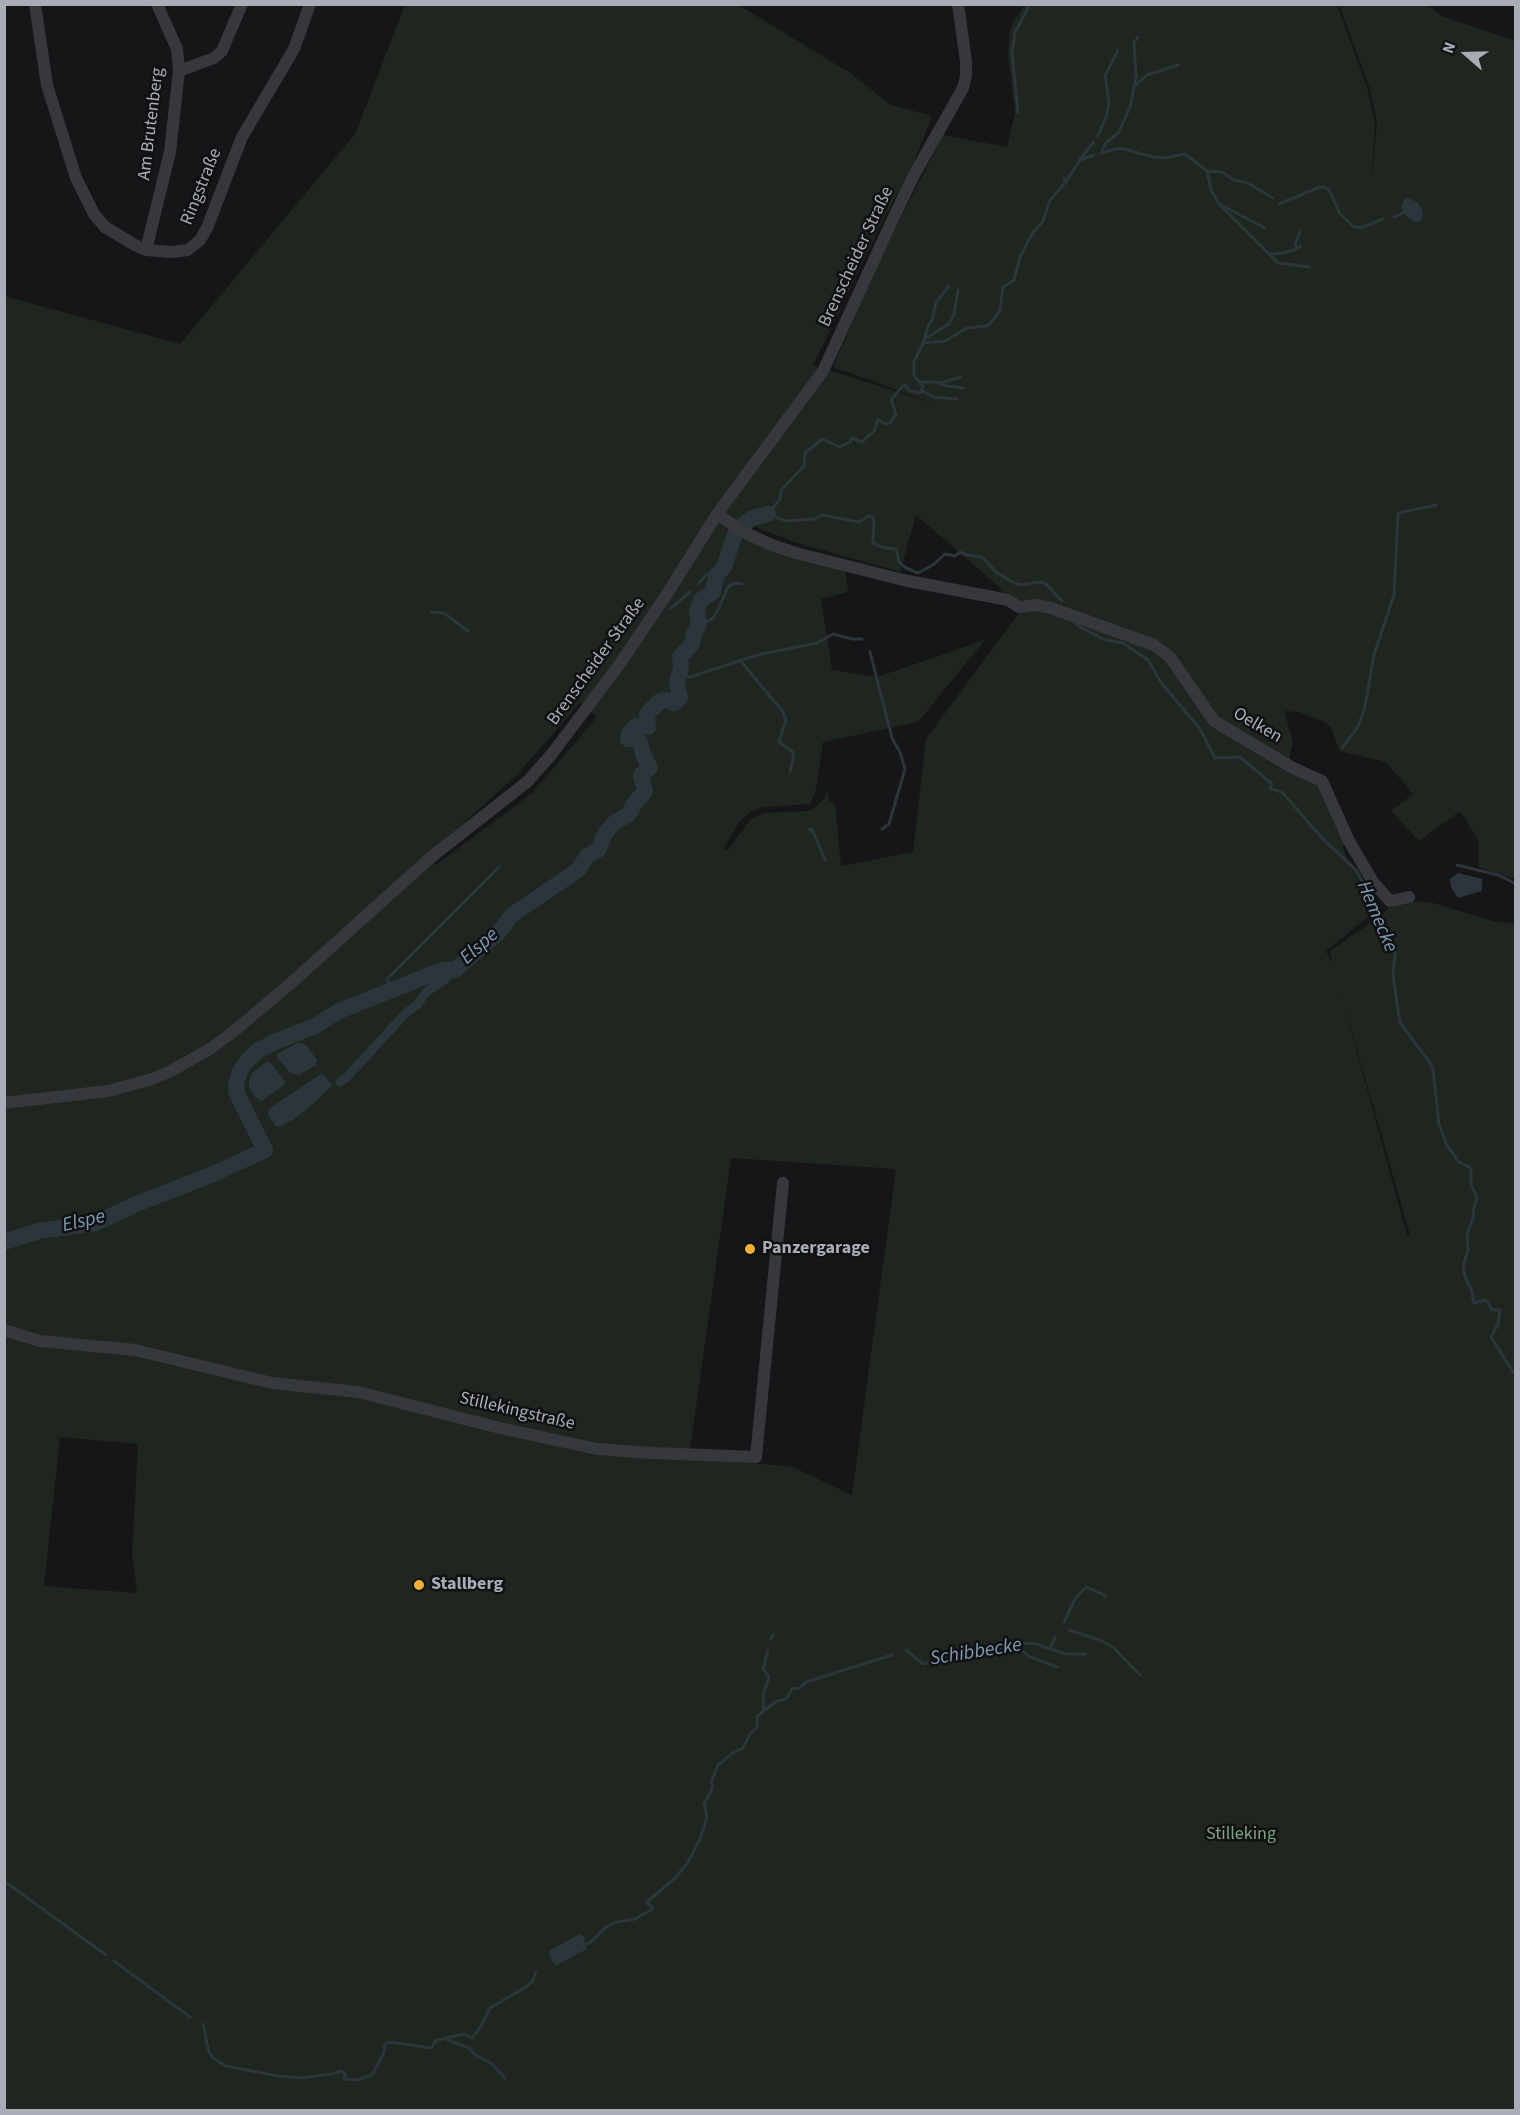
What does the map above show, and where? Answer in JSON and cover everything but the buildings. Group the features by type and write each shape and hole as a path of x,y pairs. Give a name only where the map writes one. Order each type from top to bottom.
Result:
{"street":[{"name":"Ringstraße","path":"35,4 47,85 76,178 94,214 105,227 121,238 146,250 165,252 188,250 200,240 207,228 242,137 294,49 310,4"},
{"name":"Am Brutenberg","path":"146,250 170,152 179,71 177,49 157,4"},
{"path":"179,71 214,58 222,51 242,4"},
{"name":"Brenscheider Straße","path":"4,1103 108,1091 149,1080 187,1062 233,1032 362,922 430,858 527,782 551,755 619,666 717,514 823,371 892,220 963,88 966,62 958,4"},
{"name":"Oelken","path":"717,514 744,532 796,553 903,580 1008,600 1019,607 1036,605 1161,648 1170,657 1214,722 1293,768 1322,781 1349,841 1373,882 1390,902 1409,897"},
{"name":"Stillekingstraße","path":"4,1330 40,1341 135,1350 272,1383 358,1392 500,1428 597,1449 756,1457 783,1183"}],"green space":[{"name":"Stilleking","path":"405,5 739,5 850,73 891,105 932,116 909,174 884,218 813,365 939,405 833,367 878,263 943,135 1007,147 1015,113 1008,54 1010,32 1024,5 1337,5 1367,87 1375,123 1372,181 1377,122 1369,86 1339,5 1428,5 1442,16 1515,41 1515,879 1478,867 1479,842 1464,816 1459,812 1419,841 1391,811 1413,794 1386,762 1339,751 1331,727 1322,721 1299,712 1284,711 1293,742 1289,760 1215,719 1163,645 1051,606 1010,598 916,515 900,572 794,542 753,526 748,537 845,567 848,592 821,599 832,670 877,677 985,640 918,722 823,742 816,790 810,804 763,807 752,811 739,822 724,848 727,851 751,819 764,813 807,811 815,808 828,789 829,803 835,803 841,866 913,852 926,739 1019,613 1036,608 1154,647 1168,658 1212,725 1316,781 1347,842 1342,847 1347,858 1358,870 1379,908 1326,951 1332,963 1330,951 1383,914 1388,908 1402,901 1430,902 1493,921 1515,924 1515,2110 5,2110 4,296 180,344 355,134","holes":["580,703 597,717 532,793 436,865 430,853 516,776","1343,1001 1410,1235 1407,1235","731,1158 896,1169 852,1495 793,1467 689,1457","60,1437 138,1444 132,1554 137,1593 44,1586"]}],"shaded area":[{"path":"1406,197 1417,202 1422,209 1423,216 1419,222 1414,222 1403,213 1401,206"},
{"path":"1458,873 1482,879 1482,891 1458,898 1451,887 1450,879"},
{"path":"299,1042 306,1045 317,1060 316,1065 299,1075 290,1073 277,1054"},
{"path":"267,1061 272,1064 286,1083 262,1101 255,1097 249,1087 249,1082 252,1073"},
{"path":"321,1074 332,1085 293,1120 279,1127 276,1126 268,1115 269,1109"},
{"path":"579,1934 583,1936 587,1949 555,1964 550,1958 549,1951"}],"waterway":[{"path":"1018,113 1012,52 1015,33 1030,4"},
{"path":"1101,153 1106,143 1119,132 1130,107 1136,77 1134,43 1138,37"},
{"path":"1098,136 1109,103 1105,76 1118,50"},
{"path":"1135,86 1147,75 1178,65"},
{"path":"1080,159 1094,142"},
{"path":"1101,153 1120,148 1153,157 1166,158 1185,154 1207,171 1222,172 1234,180 1248,183 1273,198"},
{"path":"1065,183 1080,160 1094,155"},
{"path":"1207,171 1211,190 1219,204 1278,263 1309,267"},
{"path":"1062,601 1046,584 1041,582 1021,585 1014,583 996,572 982,557 960,552 955,556 945,554 933,565 918,573 906,568 899,562 896,549 884,548 873,543 874,521 869,516 859,522 822,515 814,519 786,521 768,514 780,499 781,490 804,466 805,453 822,439 840,447 850,442 852,438 862,442 874,431 878,420 886,424 893,419 896,414 891,400 902,387 905,385 910,391 920,393 923,386 914,376 914,362 923,343 945,341 967,328 988,326 1000,311 1003,287 1014,280 1020,257 1032,234 1043,221 1050,200 1065,183 1064,179"},
{"path":"1279,204 1325,187 1329,190 1340,214 1353,226 1361,228 1383,219"},
{"path":"1221,205 1265,228"},
{"path":"1394,217 1403,213"},
{"path":"1297,249 1295,244 1300,232"},
{"path":"1271,254 1283,253 1300,246"},
{"path":"923,343 936,302 949,286"},
{"path":"925,339 949,324 954,314 958,290"},
{"path":"940,383 961,377"},
{"path":"921,382 936,382 963,388"},
{"path":"922,391 934,397 957,399"},
{"path":"1342,748 1357,728 1364,711 1374,655 1394,595 1398,513 1436,505"},
{"name":"Elspe","path":"4,1242 39,1231 96,1223 265,1150 237,1094 236,1085 239,1073 257,1051 315,1026 339,1011 442,970 455,970 499,932 512,915 578,870 587,856 598,850 606,832 614,823 629,814 645,791 641,775 650,768 640,742 636,739 628,739 629,734 636,726 648,727 647,714 660,701 666,700 674,703 680,698 677,682 681,668 680,657 692,644 693,635 699,625 697,612 701,600 713,592 716,576 724,567 736,531 752,518 768,514"},
{"path":"698,584 706,575 712,573 716,576"},
{"path":"692,644 699,640 706,622 713,618 728,587 734,583 742,584"},
{"path":"670,609 690,592"},
{"path":"431,612 444,613 468,631"},
{"name":"Hemecke","path":"1074,622 1105,640 1123,643 1148,660 1160,681 1200,729 1215,758 1240,757 1272,784 1270,789 1282,792 1322,838 1356,870 1378,910 1393,947 1395,954 1393,975 1400,1023 1433,1069 1439,1124 1447,1146 1459,1162 1471,1170 1471,1184 1477,1198 1473,1211 1474,1216 1467,1234 1468,1250 1463,1266 1465,1277 1474,1303 1485,1300 1492,1310 1500,1310 1498,1324 1491,1337 1513,1372"},
{"path":"679,675 691,677 761,654 817,643 833,634 862,639"},
{"path":"870,652 892,738 900,752 905,769 889,824 882,829"},
{"path":"740,660 783,712 786,720 779,742 794,753 790,772"},
{"path":"809,830 812,829 825,860"},
{"path":"1457,865 1498,875 1516,884"},
{"path":"391,991 387,979 499,867"},
{"path":"340,1082 406,1013 418,1004 425,993 455,970"},
{"path":"1064,1622 1075,1599 1086,1587 1106,1596"},
{"path":"1069,1630 1100,1640 1113,1647 1140,1675"},
{"path":"771,1639 773,1635"},
{"path":"1050,1649 1055,1637"},
{"name":"Schibbecke","path":"906,1650 923,1664 966,1658 1027,1643 1065,1654 1085,1654"},
{"path":"1017,1646 1028,1656 1057,1667"},
{"path":"764,1710 763,1695 769,1677 763,1669 768,1650"},
{"name":"Schibbecke","path":"587,1944 606,1927 616,1922 635,1919 653,1909 647,1902 676,1877 688,1862 700,1839 707,1817 704,1804 712,1789 712,1780 718,1765 743,1748 750,1734 757,1727 757,1716 777,1701 786,1699 792,1689 800,1688 806,1682 892,1655"},
{"name":"Schibbecke","path":"4,1881 106,1955"},
{"name":"Schibbecke","path":"114,1961 190,2017"},
{"name":"Schibbecke","path":"203,2024 209,2052 213,2058 226,2066 300,2078 340,2071 345,2073 344,2079 356,2080 372,2075 383,2055 385,2044 388,2042 432,2048 438,2040 463,2034 472,2038 490,2008 526,1987 532,1982 536,1972"},
{"path":"445,2039 469,2048 475,2055 491,2063 505,2078"}],"place":[{"name":"Panzergarage","path":"750,1249"},
{"name":"Stallberg","path":"419,1585"}]}
